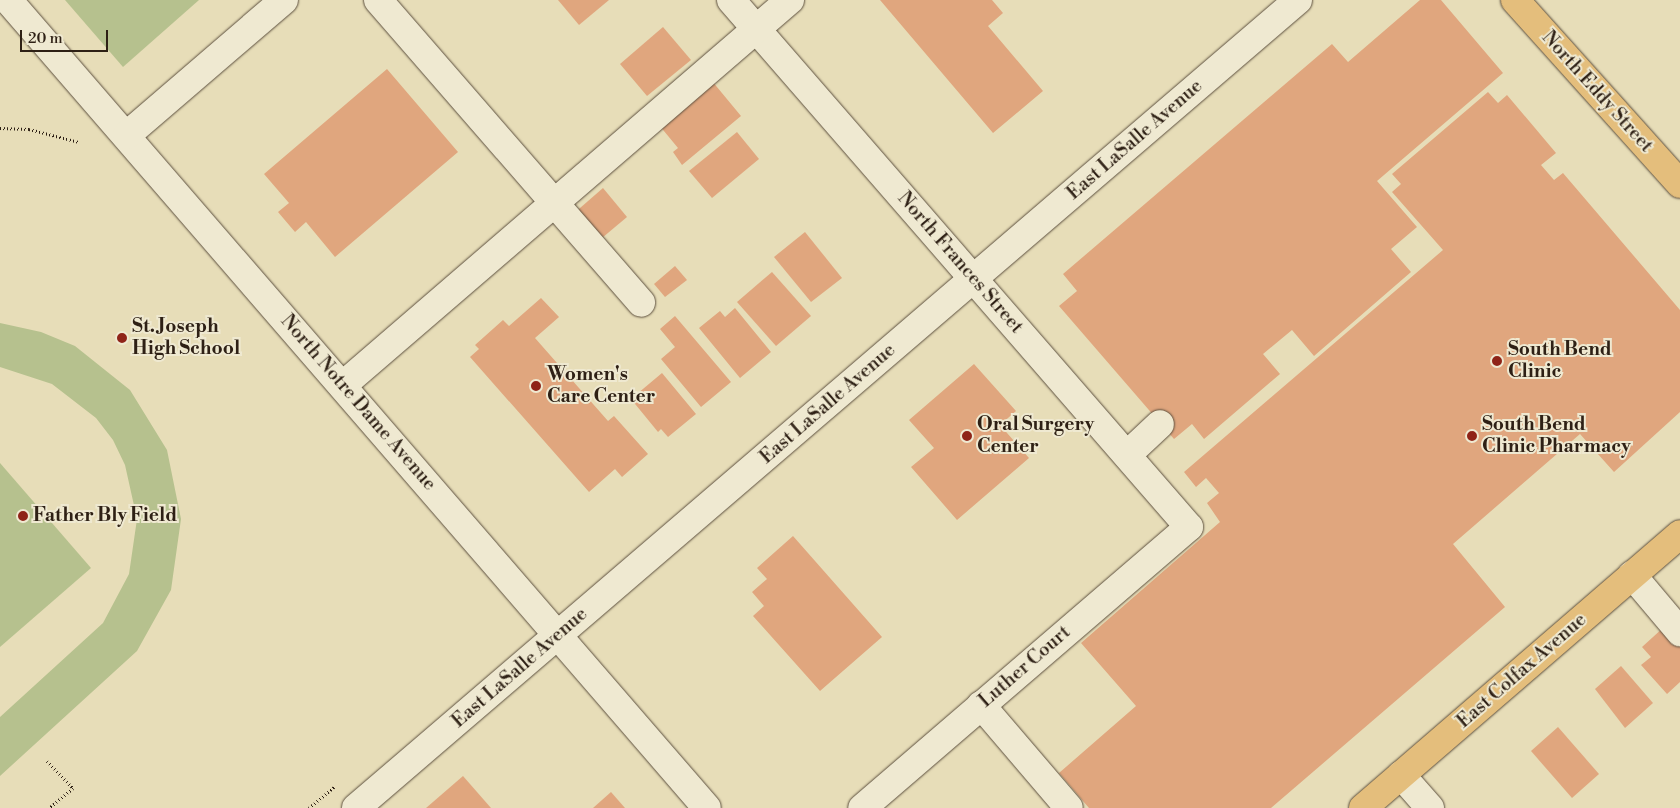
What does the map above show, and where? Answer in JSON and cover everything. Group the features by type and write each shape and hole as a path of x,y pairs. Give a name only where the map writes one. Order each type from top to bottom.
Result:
{"main road":[{"name":"North Eddy Street","path":"1515,0 1680,184"},
{"name":"East Colfax Avenue","path":"1363,808 1680,534"}],"street":[{"name":"North Notre Dame Avenue","path":"8,0 127,135 707,808"},
{"path":"127,135 284,0"},
{"path":"378,0 641,303"},
{"name":"North Frances Street","path":"731,0 1188,527"},
{"path":"343,385 790,0"},
{"name":"East LaSalle Avenue","path":"356,808 1298,0"},
{"path":"1127,456 1160,424"},
{"name":"Luther Court","path":"862,808 1188,527"},
{"path":"1632,575 1680,632"},
{"path":"981,705 1069,808"},
{"path":"1401,775 1430,808"}],"path":[{"path":"0,128 29,129 79,142"},
{"path":"48,761 73,788 49,808"}],"green space":[{"path":"65,0 199,0 123,67"},
{"path":"0,323 41,332 75,346 130,390 167,450 181,519 171,590 137,651 0,776 0,717 103,623 129,574 137,519 125,465 113,440 96,418 52,384 0,367"},
{"name":"Father Bly Field","path":"0,463 91,568 0,647"}],"building":[{"path":"558,0 609,0 579,25"},
{"path":"880,0 992,0 1003,13 988,26 1043,91 993,133"},
{"path":"1420,0 1441,0 1503,73 1377,181 1417,227 1391,249 1411,272 1314,356 1292,330 1263,354 1280,374 1204,439 1192,424 1174,439 1059,306 1077,291 1063,274 1332,44 1348,62"},
{"path":"663,27 691,60 647,96 620,64"},
{"path":"387,69 458,152 335,257 306,222 295,232 278,212 289,203 264,174"},
{"path":"712,81 741,116 682,165 673,152 678,148 659,125"},
{"name":"South Bend Clinic","path":"1488,92 1498,103 1507,95 1556,153 1541,165 1554,180 1563,173 1680,310 1680,412 1614,472 1580,434 1453,544 1505,607 1271,808 1089,808 1059,773 1136,706 1081,643 1220,522 1207,503 1219,493 1206,478 1196,487 1184,472 1443,250 1392,192 1401,184 1392,174"},
{"path":"737,132 759,159 712,198 689,171"},
{"path":"603,188 627,217 596,243 572,215"},
{"path":"805,232 842,278 811,302 774,257"},
{"path":"675,266 687,280 665,297 654,284"},
{"path":"772,272 811,316 776,346 737,302"},
{"name":"Women's Care Center","path":"541,298 559,317 535,338 608,421 614,416 648,454 622,477 615,469 589,492 470,357 479,349 475,345 503,320 509,326"},
{"path":"735,308 771,352 740,378 699,328 720,311 725,317"},
{"path":"675,316 731,382 701,407 661,359 675,347 660,329"},
{"name":"Oral Surgery Center","path":"974,364 1016,411 1000,425 1029,458 957,520 911,467 934,448 909,420"},
{"path":"662,373 696,414 668,437 661,429 658,432 631,399"},
{"path":"793,536 882,637 820,691 753,616 764,606 752,592 767,579 757,568"},
{"path":"1664,627 1680,645 1680,682 1667,694 1641,665 1651,657 1642,647"},
{"path":"1621,666 1653,703 1625,728 1595,689"},
{"path":"1558,727 1599,774 1572,798 1531,751"},
{"path":"463,776 491,808 426,808"},
{"path":"611,792 625,808 593,808"}],"place":[{"name":"St. Joseph High School","path":"122,338"},
{"name":"South Bend Clinic","path":"1497,361"},
{"name":"Women's Care Center","path":"536,386"},
{"name":"Oral Surgery Center","path":"967,436"},
{"name":"South Bend Clinic Pharmacy","path":"1472,436"},
{"name":"Father Bly Field","path":"23,516"}]}
